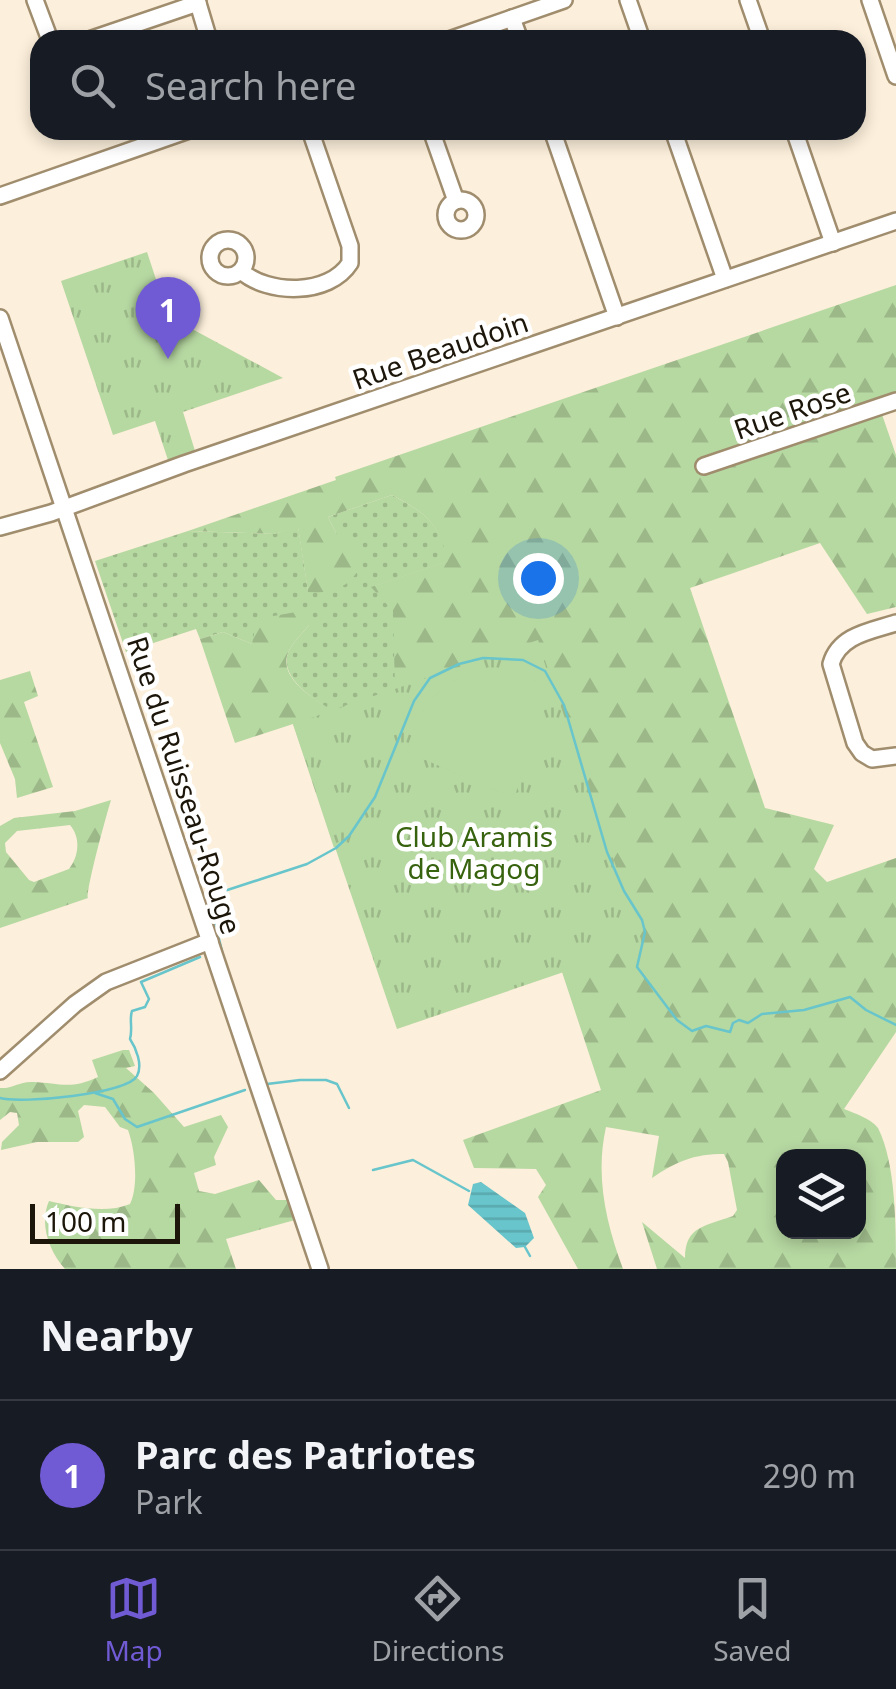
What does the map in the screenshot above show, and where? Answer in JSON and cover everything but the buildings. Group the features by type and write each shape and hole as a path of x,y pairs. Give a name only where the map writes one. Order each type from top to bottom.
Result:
{"street":[{"path":"35,0 46,30"},
{"path":"478,30 564,0"},
{"path":"628,0 638,30"},
{"path":"748,0 758,30"},
{"path":"870,0 896,76"},
{"path":"117,30 197,2 206,30"},
{"path":"512,18 516,30"},
{"path":"0,196 160,140"},
{"path":"240,271 256,281 295,290 337,277 350,264 350,246 313,140"},
{"path":"435,140 456,201"},
{"path":"555,140 617,316"},
{"path":"677,140 726,280"},
{"path":"797,140 833,243"},
{"name":"Rue Beaudoin","path":"0,527 896,221"},
{"name":"Rue du Ruisseau-Rouge","path":"0,318 320,1269"},
{"name":"Rue Rose","path":"704,466 896,401"},
{"path":"896,622 846,642 836,651 832,664 858,748 872,759 896,756"},
{"path":"0,1072 75,1004 106,982 210,941"}],"green space":[{"path":"147,252 168,316 283,378 183,412 195,451 168,460 155,421 113,435 61,281"},
{"path":"896,285 896,392 877,400 896,455 896,607 867,614 820,543 690,588 765,808 834,825 814,869 827,882 896,858 896,1032 844,1109 875,1125 884,1142 894,1196 896,1269 657,1269 642,1222 685,1258 693,1233 733,1216 737,1210 724,1154 686,1160 652,1178 659,1136 606,1127 604,1199 623,1269 578,1269 538,1197 546,1185 536,1169 474,1168 463,1140 601,1090 562,972 502,658 483,659 441,674 334,848 293,724 235,743 200,639 223,632 252,644 257,619 296,612 309,625 290,649 286,662 293,679 308,694 332,710 395,689 393,611 371,587 448,561 440,537 422,514 392,495 328,517 336,533 363,552 352,579 337,589 319,592 308,592 298,527 274,534 188,531 336,480 335,477"},
{"path":"392,495 429,520 449,561 372,587 394,611 396,689 332,711 317,701 293,679 287,662 290,649 309,625 252,644 223,632 200,639 196,629 126,652 95,561 188,531 274,534 298,526 308,591 336,533 328,517"},
{"name":"Club Aramis de Magog","path":"538,640 643,945 397,1029 293,724"},
{"path":"30,671 38,696 24,702 53,787 17,798 15,779 0,743 0,680"},
{"path":"481,672 514,674 546,685 516,793 509,796 407,752 416,724 432,699 453,681"},
{"path":"111,800 88,898 0,928 0,826 14,818 75,811","holes":["70,825 77,847 69,869 34,882 6,852 5,843 17,831"]},
{"path":"129,1050 135,1066 126,1068 184,1127 221,1115 228,1127 214,1157 216,1165 194,1173 199,1191 215,1194 259,1180 276,1200 288,1200 295,1220 226,1239 236,1269 65,1269 54,1254 45,1228 49,1201 100,1209 130,1204 135,1167 128,1130 120,1127 105,1107 84,1105 78,1111 84,1137 78,1142 37,1142 1,1150 2,1142 19,1125 17,1113 10,1112 0,1120 0,1088 28,1082 65,1085 89,1081 98,1077 92,1060"}],"water":[{"path":"481,1182 525,1213 534,1238 525,1247 516,1248 468,1205 473,1184"}],"waterway":[{"path":"206,897 307,864 349,836 375,797 414,701 430,678 483,658 523,660 545,671 564,705 607,852 642,920 645,932 637,967 677,1020 692,1031 706,1026 730,1032 739,1020 748,1023 762,1014 804,1010 850,997 896,1025"},
{"path":"213,915 222,951"},
{"path":"0,1098 73,1096 129,1082 137,1076 139,1067 130,1039 131,1014 145,1007 149,999 141,982 200,957"},
{"path":"267,1084 326,1080 337,1084 349,1108"},
{"path":"95,1093 113,1099 125,1119 137,1127 245,1090"},
{"path":"373,1170 413,1160 469,1191"},
{"path":"525,1247 530,1256"}],"place":[{"name":"Parc des Patriotes","path":"168,359"}]}
